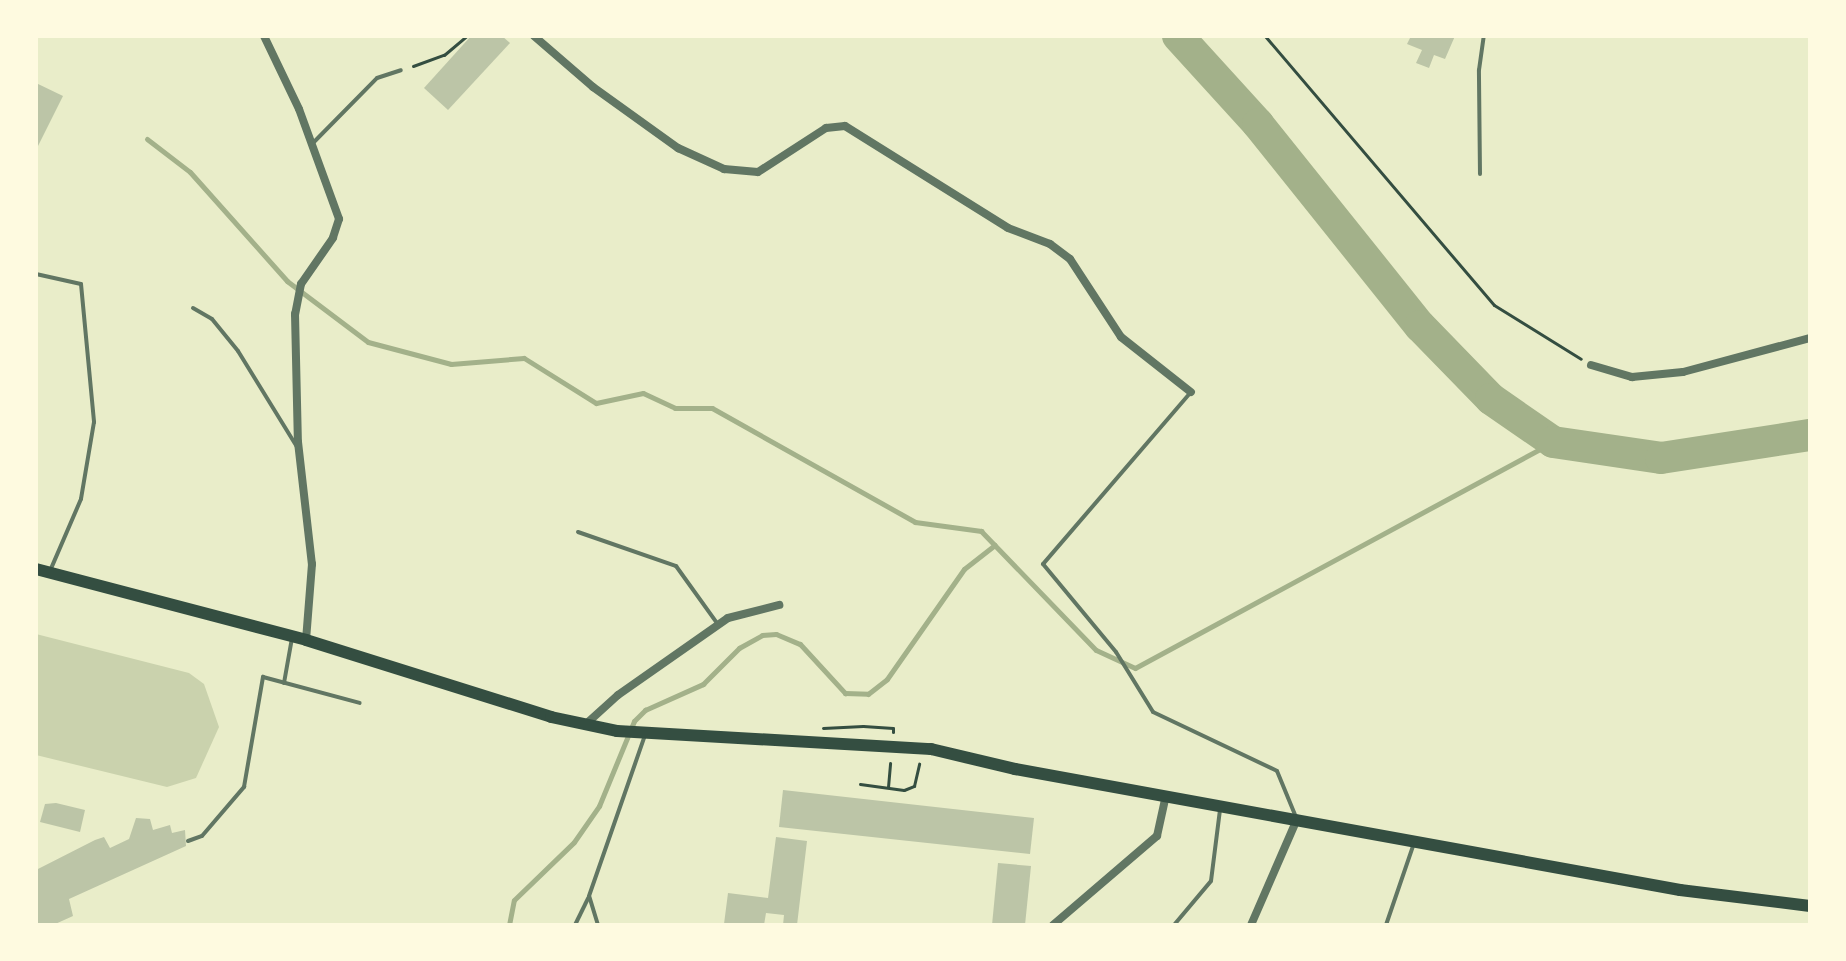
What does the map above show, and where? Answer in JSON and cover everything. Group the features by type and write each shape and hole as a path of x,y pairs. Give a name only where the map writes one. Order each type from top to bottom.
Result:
{"main road":[{"path":"42,571 299,639 617,731 931,749 1680,890 1810,906"}],"street":[{"path":"264,36 312,145 339,219 333,238 301,284 297,297 300,452 312,564 299,639"},
{"path":"534,36 593,87 678,148 724,169 758,172 826,128 845,126 1008,228 1050,244 1070,259 1121,337 1191,392"},
{"path":"1591,365 1632,377 1683,372 1810,338"},
{"path":"586,724 618,695 718,625 779,605"},
{"path":"1053,925 1157,836 1166,795"},
{"path":"1251,925 1297,819"}],"lane":[{"path":"1480,174 1479,70 1484,36"},
{"path":"312,145 377,78 401,70"},
{"path":"36,274 81,284 94,422 81,499 42,571"},
{"path":"193,308 212,319 238,351 300,452"},
{"path":"1191,392 1043,564 1116,652 1153,712 1277,771 1297,819"},
{"path":"578,532 676,566 718,625"},
{"path":"284,683 299,639"},
{"path":"188,841 202,836 244,787 263,677 360,703"},
{"path":"575,925 589,896 641,732"},
{"path":"1174,925 1211,881 1221,803"},
{"path":"1386,925 1415,841"},
{"path":"589,896 598,925"}],"path":[{"path":"401,70 444,55 467,36"},
{"path":"1265,36 1494,305 1591,365"},
{"path":"863,726 893,728"},
{"path":"888,785 890,761"},
{"path":"860,784 888,785 904,790 917,779"}],"green space":[{"path":"36,634 189,673 204,684 219,727 196,778 167,787 36,755"}],"building":[{"path":"471,36 502,36 510,43 448,110 424,88"},
{"path":"1411,36 1455,36 1445,59 1434,55 1429,68 1416,63 1422,50 1407,44"},
{"path":"36,83 63,96 36,150"},
{"path":"783,790 1034,818 1030,854 779,827"},
{"path":"56,803 85,810 80,832 40,822 45,804"},
{"path":"136,818 150,819 153,830 170,825 172,833 185,830 186,846 69,899 73,916 53,925 36,923 36,870 104,837 110,848 129,839"},
{"path":"776,837 807,841 797,925 783,925 784,915 766,913 764,925 724,924 728,893 768,898"},
{"path":"998,863 1031,866 1025,925 992,925"}],"waterway":[{"path":"1178,36 1258,124 1420,326 1491,399 1553,442 1661,458 1810,435"},
{"path":"147,139 190,172 287,281 368,342 451,364 524,358 596,403 643,393 675,408 712,408 915,522 981,531 1096,650 1135,668 1553,442"},
{"path":"509,925 514,900 574,842 599,806 634,721 645,710 703,684 739,648 762,635 776,634 800,644 845,693 868,694 887,679 964,569 995,545"}]}
